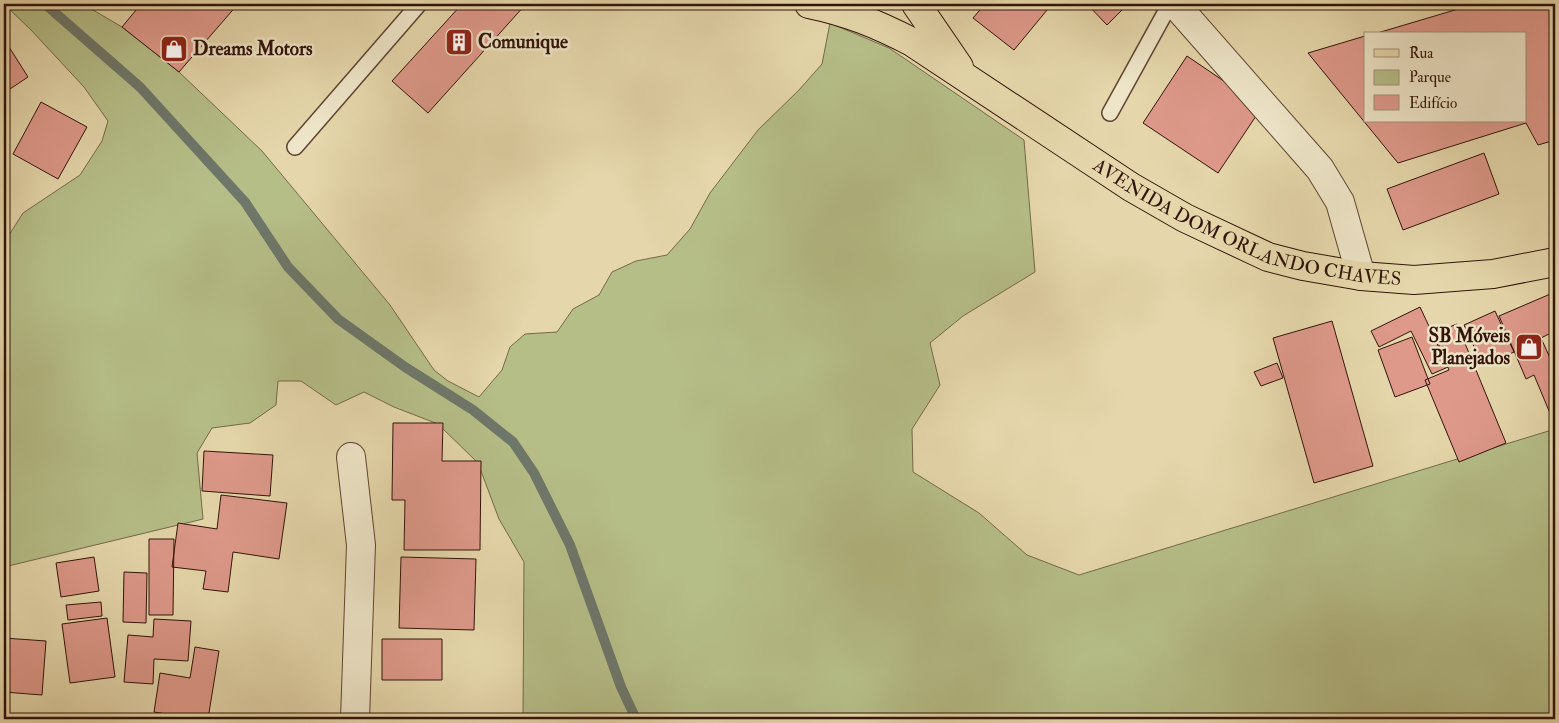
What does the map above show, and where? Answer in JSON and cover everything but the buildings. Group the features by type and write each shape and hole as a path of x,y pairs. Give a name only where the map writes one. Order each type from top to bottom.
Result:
{"main road":[{"name":"AVENIDA DOM ORLANDO CHAVES","path":"809,4 848,13 881,26 912,42 1131,187 1193,222 1268,257 1303,266 1361,276 1414,280 1493,274 1555,262"},
{"name":"AVENIDA DOM ORLANDO CHAVES","path":"916,4 965,77"}],"street":[{"path":"1175,4 1320,168 1340,202 1361,276"},
{"path":"351,457 361,545 354,719"}],"lane":[{"path":"294,147 419,4"},
{"path":"1110,113 1170,4"}],"green space":[{"path":"4,4 79,4 88,7 122,27 179,72 262,151 390,305 434,370 448,381 479,397 502,370 510,347 525,334 557,332 573,309 599,295 612,272 636,261 667,255 690,229 710,193 758,130 799,90 822,64 830,23 889,48 1024,140 1035,272 963,316 930,343 940,385 912,429 913,472 979,513 1027,555 1079,575 1555,429 1555,719 523,719 524,562 499,519 478,463 438,424 394,407 364,392 336,405 301,381 278,381 276,405 250,423 212,428 197,453 203,519 4,567 4,243 23,213 80,175 102,141 108,121 84,87"}],"waterway":[{"path":"45,4 140,87 245,202 288,267 338,319 405,367 473,410 513,442 534,473 570,545 621,687 636,719"}],"place":[{"name":"Comunique","path":"459,42"},
{"name":"Dreams Motors","path":"174,49"},
{"name":"SB Móveis Planejados","path":"1529,347"}]}
